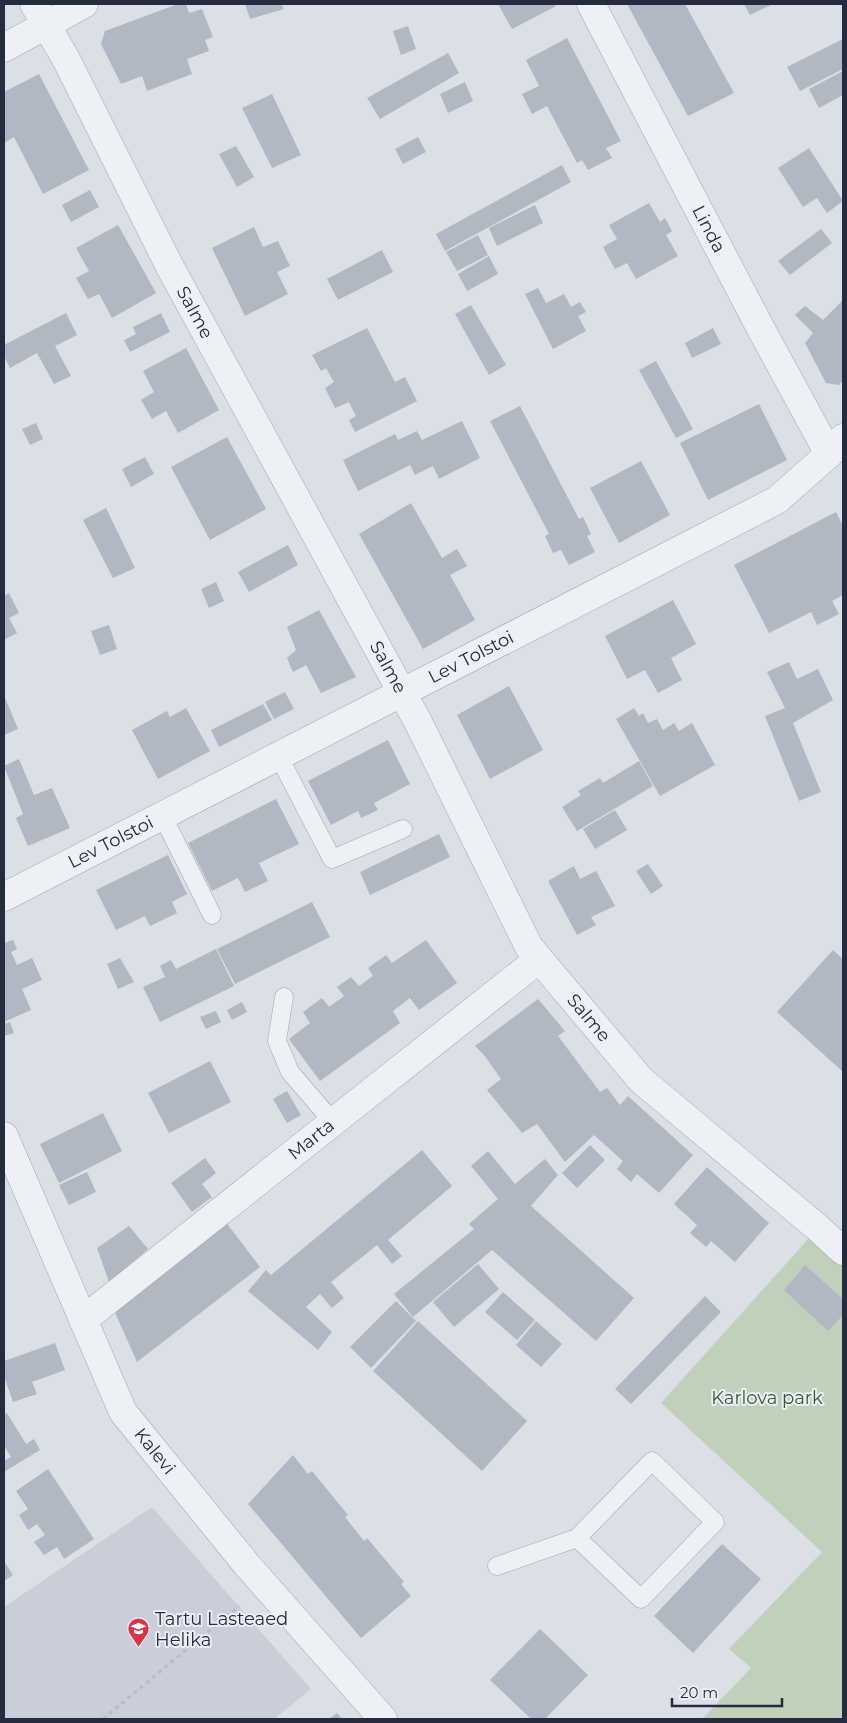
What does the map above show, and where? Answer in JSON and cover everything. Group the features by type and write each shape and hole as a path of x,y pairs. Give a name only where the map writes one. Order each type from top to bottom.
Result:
{"street":[{"path":"4,48 40,14 84,4"},
{"name":"Linda","path":"591,4 761,329 836,446"},
{"name":"Salme","path":"40,14 66,59 170,267 402,691 529,946 641,1080 843,1251"},
{"name":"Lev Tolstoi","path":"4,897 777,500 836,446"},
{"name":"Marta","path":"84,1320 539,959"},
{"name":"Kalevi","path":"4,1136 123,1412 247,1565 383,1719"}],"lane":[{"path":"278,756 332,859 403,829"},
{"path":"162,815 212,915"},
{"path":"284,998 278,1041 290,1072 333,1122"},
{"path":"498,1566 577,1538 652,1461 715,1522 641,1599 577,1538"}],"path":[{"path":"103,1719 238,1606"}],"shaded area":[{"name":"Tartu Lasteaed Helika","path":"152,1507 311,1689 274,1719 4,1719 4,1607"}],"green space":[{"name":"Karlova park","path":"818,1228 843,1251 843,1719 702,1719 751,1668 729,1649 822,1552 661,1403"}],"building":[{"path":"178,4 186,4 189,13 202,9 213,37 205,40 209,51 187,59 192,74 147,91 142,76 121,84 101,44 105,31"},
{"path":"245,4 281,4 284,9 250,19"},
{"path":"498,4 554,4 556,6 512,29"},
{"path":"627,4 685,4 734,93 688,116"},
{"path":"744,4 773,4 750,15"},
{"path":"408,26 416,49 401,55 393,31"},
{"path":"567,38 621,141 606,148 612,158 588,170 582,160 577,163 547,106 532,114 522,94 539,86 526,60"},
{"path":"843,39 843,69 800,91 787,67"},
{"path":"448,53 459,73 380,119 367,98"},
{"path":"843,71 843,95 819,108 809,89"},
{"path":"39,74 89,170 43,194 14,137 4,143 4,92"},
{"path":"465,82 473,101 448,113 440,94"},
{"path":"272,94 301,155 272,168 242,108"},
{"path":"418,137 426,152 403,164 395,149"},
{"path":"236,146 254,177 237,187 219,154"},
{"path":"809,148 843,201 827,213 817,198 803,207 778,168"},
{"path":"562,165 571,182 445,251 436,234"},
{"path":"90,190 99,207 71,222 62,205"},
{"path":"649,203 660,222 665,218 672,231 666,235 678,256 636,279 627,263 615,269 603,247 617,239 609,225"},
{"path":"535,205 543,223 497,246 489,228"},
{"path":"118,225 156,293 112,318 99,294 88,299 76,278 89,271 76,248"},
{"path":"254,227 263,247 278,241 290,266 277,272 288,294 245,316 212,248"},
{"path":"821,229 832,243 790,275 778,261"},
{"path":"478,235 488,255 457,271 446,252"},
{"path":"382,250 393,272 338,300 327,279"},
{"path":"489,256 498,274 467,291 458,274"},
{"path":"538,288 546,303 564,294 571,307 580,302 586,312 578,316 586,331 553,349 525,294"},
{"path":"843,300 843,380 839,385 826,383 805,343 813,333 795,315 805,306 823,320"},
{"path":"471,305 506,365 489,375 455,314"},
{"path":"66,313 77,335 55,346 71,376 54,384 37,353 10,368 4,356 4,345"},
{"path":"161,313 170,332 130,352 124,340 136,334 133,327"},
{"path":"367,328 395,382 405,377 417,401 355,432 349,420 356,416 349,402 335,408 325,388 334,382 326,368 321,371 312,355"},
{"path":"713,328 721,344 692,358 685,343"},
{"path":"186,348 219,410 178,433 166,411 152,419 141,400 154,392 143,371"},
{"path":"656,361 693,429 676,438 639,370"},
{"path":"759,404 787,460 708,500 680,443"},
{"path":"520,406 579,519 583,517 591,534 587,536 595,552 569,565 561,550 553,553 545,536 549,534 490,421"},
{"path":"462,421 480,458 439,479 433,466 415,475 410,465 358,491 343,460 395,434 398,440 417,431 422,440"},
{"path":"36,423 43,439 30,445 22,429"},
{"path":"227,437 266,509 210,540 171,467"},
{"path":"145,457 154,474 131,487 122,469"},
{"path":"641,461 670,515 619,543 590,488"},
{"path":"411,503 442,558 457,549 467,566 450,575 475,620 423,649 359,534"},
{"path":"106,508 135,568 113,578 83,520"},
{"path":"836,512 843,526 843,595 832,601 839,614 817,625 811,612 769,633 734,565"},
{"path":"288,545 298,565 249,592 238,572"},
{"path":"216,582 224,601 209,608 201,589"},
{"path":"9,593 19,613 9,618 17,633 4,640 4,596"},
{"path":"673,600 696,644 671,658 682,680 658,693 645,670 627,679 605,636"},
{"path":"319,610 356,677 321,693 306,665 293,672 287,658 296,650 287,627"},
{"path":"109,625 117,649 100,655 91,631"},
{"path":"789,662 797,679 818,669 833,700 793,723 821,792 799,801 765,716 785,708 767,672"},
{"path":"509,686 543,750 490,779 457,715"},
{"path":"285,692 294,709 274,719 265,702"},
{"path":"4,695 18,729 4,735"},
{"path":"263,704 272,720 219,747 211,730"},
{"path":"186,708 210,751 158,779 132,730 167,711 170,717"},
{"path":"634,708 639,716 643,713 648,723 657,719 663,730 674,723 679,731 692,723 715,765 660,796 616,719"},
{"path":"388,740 410,784 374,803 378,810 361,818 358,811 331,825 308,781"},
{"path":"19,759 34,795 52,788 70,828 28,846 16,818 23,814 4,766"},
{"path":"639,761 653,786 577,831 562,807 581,795 578,791 600,778 603,783"},
{"path":"276,799 299,844 259,863 268,881 245,892 238,878 212,891 188,843"},
{"path":"615,810 627,830 595,849 583,829"},
{"path":"439,834 450,857 370,895 360,872"},
{"path":"168,855 187,894 172,902 177,913 150,926 145,916 116,930 96,890"},
{"path":"648,864 663,886 651,894 636,871"},
{"path":"574,866 580,879 596,871 615,906 591,917 596,925 577,935 548,881"},
{"path":"312,902 330,937 235,984 217,949"},
{"path":"13,940 17,949 11,952 17,965 32,958 42,980 22,989 31,1010 4,1022 4,943"},
{"path":"426,940 457,983 419,1010 410,998 393,1011 400,1023 320,1081 289,1039 310,1023 303,1012 322,998 329,1007 344,996 337,987 351,977 359,986 373,976 368,968 386,955 392,963"},
{"path":"216,949 234,986 160,1022 143,987 165,977 160,966 171,960 176,969"},
{"path":"833,950 843,959 843,1072 777,1012"},
{"path":"120,958 134,982 118,989 107,964"},
{"path":"538,999 565,1031 558,1036 600,1092 607,1088 620,1105 628,1096 693,1155 659,1193 637,1174 631,1182 617,1169 623,1161 594,1135 565,1162 537,1124 522,1133 487,1090 501,1079 475,1046"},
{"path":"242,1002 247,1012 232,1020 227,1010"},
{"path":"216,1011 221,1022 206,1029 200,1017"},
{"path":"10,1022 14,1033 4,1036 4,1024"},
{"path":"210,1061 231,1102 169,1133 148,1093"},
{"path":"287,1091 301,1115 287,1123 273,1099"},
{"path":"103,1113 122,1151 59,1183 40,1144"},
{"path":"590,1145 605,1160 577,1188 562,1173"},
{"path":"422,1150 452,1186 388,1240 402,1256 392,1264 377,1245 331,1282 344,1298 332,1308 320,1294 306,1307 332,1332 318,1350 248,1291 266,1270 271,1275"},
{"path":"488,1151 515,1184 545,1159 558,1175 531,1206 634,1298 596,1341 492,1250 413,1317 394,1294 474,1229 469,1224 498,1199 471,1166"},
{"path":"205,1158 216,1173 202,1184 212,1197 192,1212 171,1183"},
{"path":"707,1167 769,1223 735,1262 711,1241 706,1247 690,1233 697,1225 674,1204"},
{"path":"87,1172 96,1192 69,1205 59,1185"},
{"path":"225,1221 260,1267 137,1362 113,1308"},
{"path":"129,1226 148,1249 109,1282 97,1248"},
{"path":"478,1264 499,1289 454,1327 433,1302"},
{"path":"805,1265 843,1299 843,1315 828,1331 784,1290"},
{"path":"503,1292 535,1320 517,1340 485,1312"},
{"path":"705,1296 721,1312 631,1404 615,1389"},
{"path":"396,1301 416,1321 371,1368 350,1347"},
{"path":"418,1321 527,1421 482,1471 373,1371"},
{"path":"536,1321 562,1344 541,1367 516,1345"},
{"path":"55,1343 65,1370 32,1382 37,1394 13,1402 4,1376 4,1361"},
{"path":"7,1413 26,1444 34,1439 40,1450 4,1472 4,1461 11,1457 4,1446 4,1415"},
{"path":"293,1455 308,1474 312,1471 348,1515 345,1517 364,1541 367,1538 404,1582 401,1584 411,1596 361,1638 248,1504"},
{"path":"48,1469 94,1539 64,1559 57,1547 44,1555 34,1542 45,1535 37,1524 28,1530 19,1515 28,1509 16,1491"},
{"path":"722,1544 761,1579 693,1653 654,1616"},
{"path":"4,1561 13,1575 4,1581"},
{"path":"540,1629 588,1675 545,1719 531,1719 490,1680"},
{"path":"337,1713 342,1719 329,1719"}],"place":[{"name":"Tartu Lasteaed Helika","path":"139,1648"}]}
